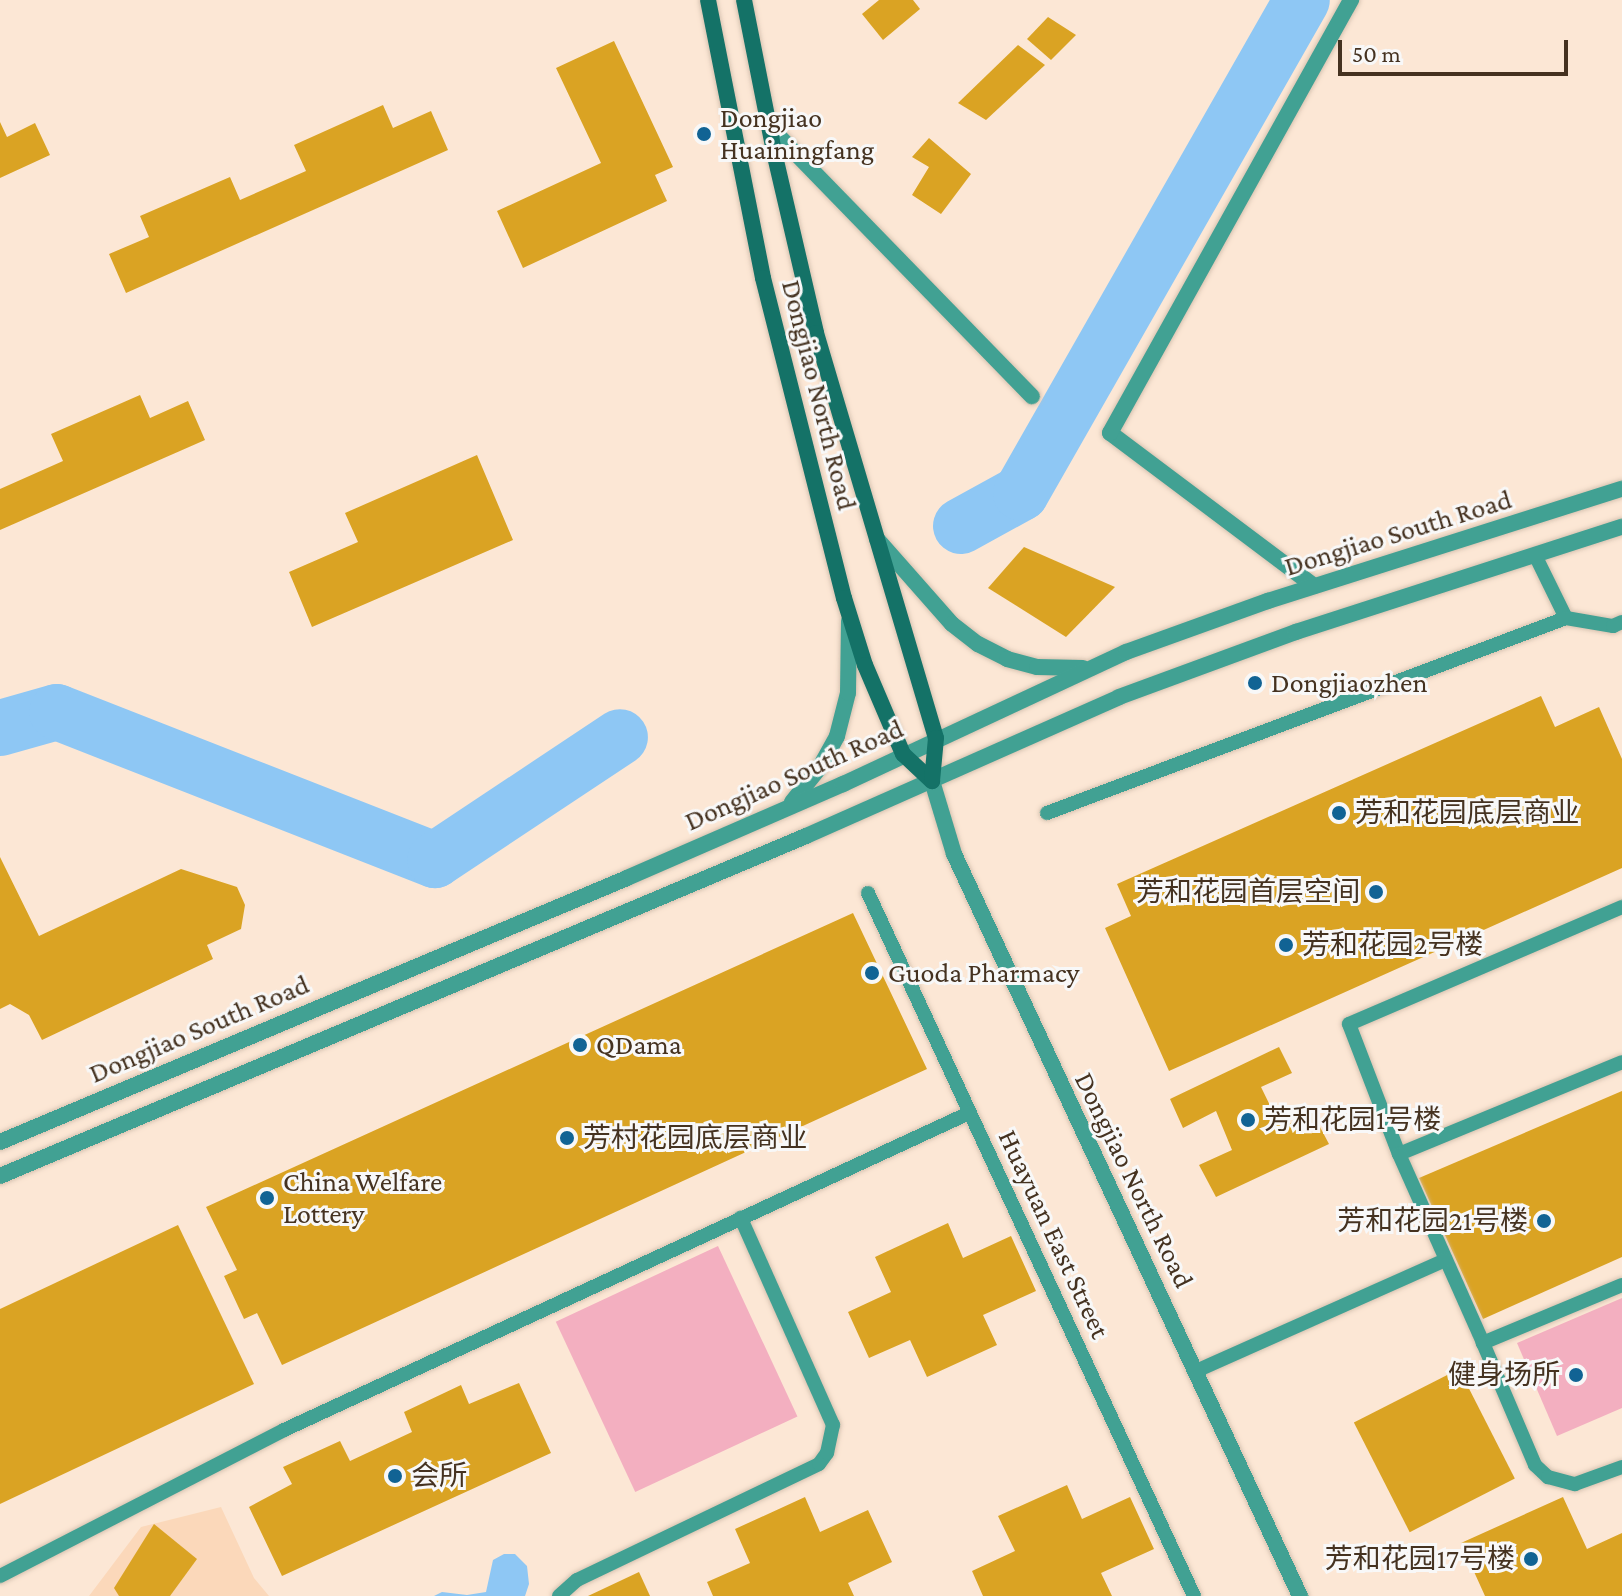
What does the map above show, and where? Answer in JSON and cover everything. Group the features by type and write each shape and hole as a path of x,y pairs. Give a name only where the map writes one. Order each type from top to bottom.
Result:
{"main road":[{"name":"Dongjiao North Road","path":"708,0 763,278 850,615 865,665 903,754 932,781"},
{"name":"Dongjiao North Road","path":"744,0 816,333 936,738 932,781"}],"street":[{"path":"1314,586 1110,433 1351,0"},
{"path":"769,126 1032,396"},
{"name":"Dongjiao South Road","path":"0,1142 787,808 1088,668 1204,622 1622,489"},
{"name":"Dongjiao South Road","path":"0,1176 932,781 1119,697 1203,665 1622,527"},
{"path":"877,539 952,624 978,644 1007,659 1037,667 1088,668"},
{"path":"787,808 820,767 837,736 848,693 850,615"},
{"name":"Dongjiao North Road","path":"932,781 954,854 1300,1596"}],"lane":[{"path":"1535,555 1566,618"},
{"path":"1047,813 1566,618 1613,626 1622,622"},
{"name":"Huayuan East Street","path":"868,893 1194,1596"},
{"path":"1622,907 1349,1024 1399,1154 1535,1465 1548,1477 1575,1484 1622,1467"},
{"path":"1399,1154 1622,1062"},
{"path":"0,1576 284,1430 969,1113"},
{"path":"559,1596 577,1580 819,1464 827,1453 833,1425 741,1218"},
{"path":"1196,1371 1445,1260"},
{"path":"1483,1343 1525,1329 1622,1285"}],"shaded area":[{"path":"718,1246 797,1416 635,1492 556,1322"},
{"name":"健身场所","path":"1622,1298 1622,1408 1557,1436 1517,1343"},
{"path":"221,1507 254,1578 269,1596 89,1596 141,1527"}],"water":[{"path":"504,1554 515,1554 527,1566 529,1584 525,1596 434,1596 442,1592 467,1595 486,1592 493,1560"}],"building":[{"path":"879,0 913,0 920,9 883,40 862,14"},
{"path":"1048,17 1076,35 1051,60 1027,39"},
{"path":"614,41 673,167 655,175 667,201 523,268 497,211 601,163 556,68"},
{"path":"1018,45 1045,65 986,120 958,103"},
{"path":"383,105 393,128 431,111 448,150 126,293 109,254 149,237 140,216 230,177 240,200 306,171 294,145"},
{"path":"0,122 7,137 35,123 50,155 0,178"},
{"path":"929,138 971,174 941,214 912,195 929,167 912,157"},
{"path":"140,395 150,418 188,401 205,440 0,530 0,489 63,461 51,434"},
{"path":"477,455 513,540 312,627 289,572 358,542 345,513"},
{"path":"1024,547 1115,587 1066,637 988,588"},
{"name":"芳和花园首层空间","path":"1541,696 1555,727 1599,707 1622,759 1622,868 1169,1071 1105,928 1131,916 1117,884"},
{"path":"0,857 39,936 181,869 237,887 245,905 241,929 207,945 213,959 42,1040 29,1015 10,1004 0,1009"},
{"name":"芳村花园底层商业","path":"853,913 927,1069 282,1365 257,1313 244,1319 224,1276 237,1270 206,1207"},
{"name":"芳和花园1号楼","path":"1279,1047 1292,1073 1261,1087 1281,1128 1312,1112 1329,1144 1216,1197 1199,1165 1232,1150 1216,1111 1183,1128 1170,1099"},
{"path":"1622,1091 1622,1257 1483,1319 1419,1178"},
{"path":"948,1223 963,1258 1011,1236 1036,1291 983,1315 997,1345 927,1377 910,1340 869,1358 848,1312 891,1292 875,1257"},
{"path":"178,1225 254,1384 0,1504 0,1309"},
{"path":"1459,1369 1515,1479 1410,1532 1354,1423"},
{"name":"会所","path":"519,1383 551,1453 282,1576 249,1507 292,1484 283,1467 340,1441 350,1461 412,1432 404,1412 461,1385 469,1404"},
{"path":"1067,1485 1082,1519 1130,1497 1154,1549 1101,1573 1112,1596 983,1596 972,1571 1015,1551 998,1516"},
{"path":"805,1497 820,1532 868,1510 892,1562 848,1583 854,1596 713,1596 707,1582 750,1563 735,1529"},
{"name":"芳和花园17号楼","path":"1563,1497 1587,1549 1622,1533 1622,1596 1485,1596 1461,1543"},
{"path":"154,1524 197,1559 170,1596 119,1596 114,1588"},
{"path":"639,1572 650,1596 588,1596"}],"waterway":[{"path":"961,526 1021,493 1302,0"},
{"path":"0,728 57,712 435,860 620,737"}],"place":[{"name":"Dongjiao Huainingfang","path":"704,134"},
{"name":"Dongjiaozhen","path":"1255,683"},
{"name":"芳和花园底层商业","path":"1339,813"},
{"name":"芳和花园首层空间","path":"1376,892"},
{"name":"芳和花园2号楼","path":"1286,945"},
{"name":"Guoda Pharmacy","path":"872,973"},
{"name":"QDama","path":"580,1045"},
{"name":"芳和花园1号楼","path":"1248,1120"},
{"name":"芳村花园底层商业","path":"567,1138"},
{"name":"China Welfare Lottery","path":"267,1198"},
{"name":"芳和花园21号楼","path":"1544,1221"},
{"name":"健身场所","path":"1576,1375"},
{"name":"会所","path":"395,1476"},
{"name":"芳和花园17号楼","path":"1531,1559"}]}
